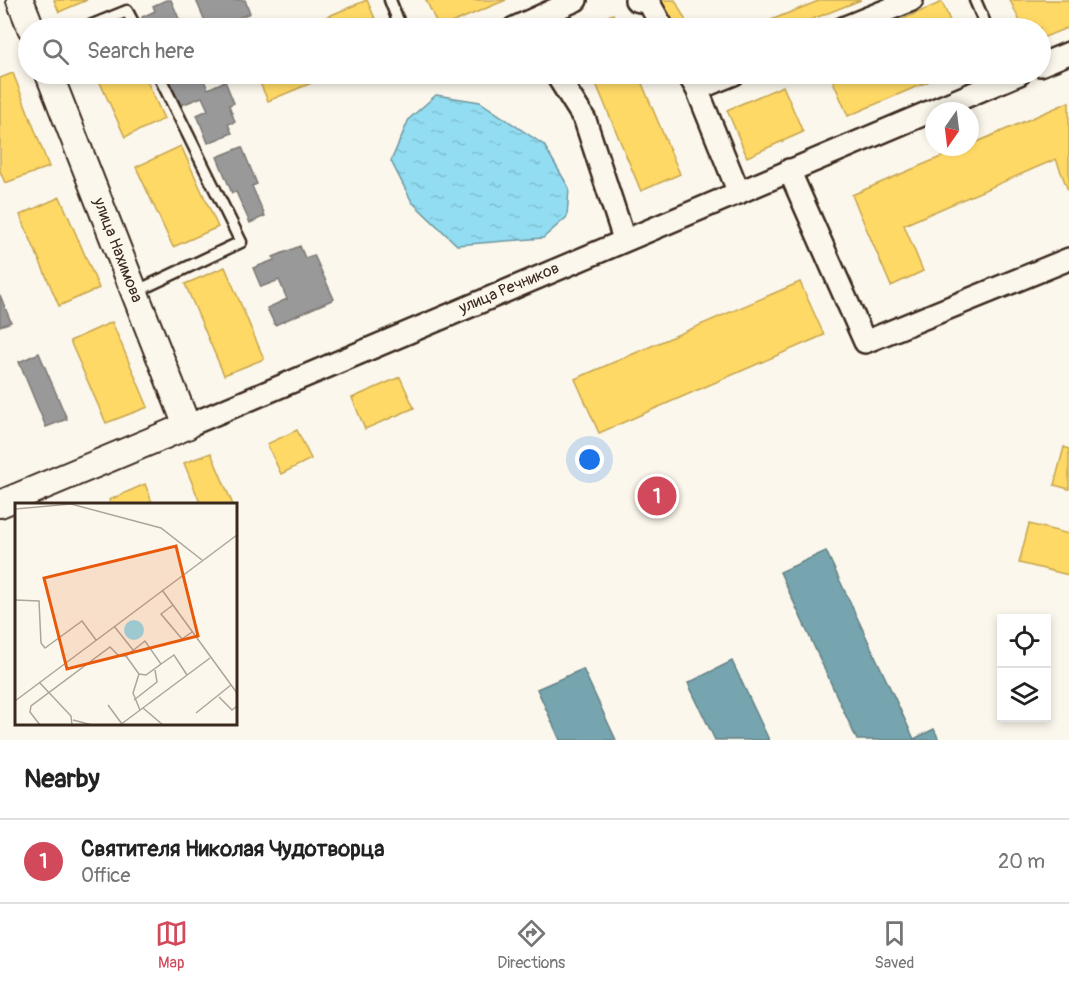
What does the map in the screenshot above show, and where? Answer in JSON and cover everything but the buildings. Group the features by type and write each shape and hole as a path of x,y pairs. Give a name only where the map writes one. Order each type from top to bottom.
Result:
{"street":[{"path":"20,0 27,18"},
{"path":"541,18 576,0"},
{"path":"636,0 649,3 657,18"},
{"path":"868,18 912,0"},
{"path":"1051,61 1069,53"},
{"name":"улица Нахимова","path":"53,84 187,426"},
{"path":"562,84 585,120 624,239"},
{"path":"694,84 739,193"},
{"name":"улица Речников","path":"0,504 624,239 739,193 990,84"},
{"path":"789,170 865,342 1069,259"}],"lane":[{"path":"390,0 397,18"},
{"path":"975,0 983,18"},
{"path":"110,18 127,11 131,18"},
{"path":"135,292 241,242 163,84"}],"water":[{"path":"436,95 480,102 544,145 569,188 567,217 543,238 457,245 412,202 391,161 409,119"}],"place":[{"name":"Святителя Николая Чудотворца","path":"657,496"}]}
